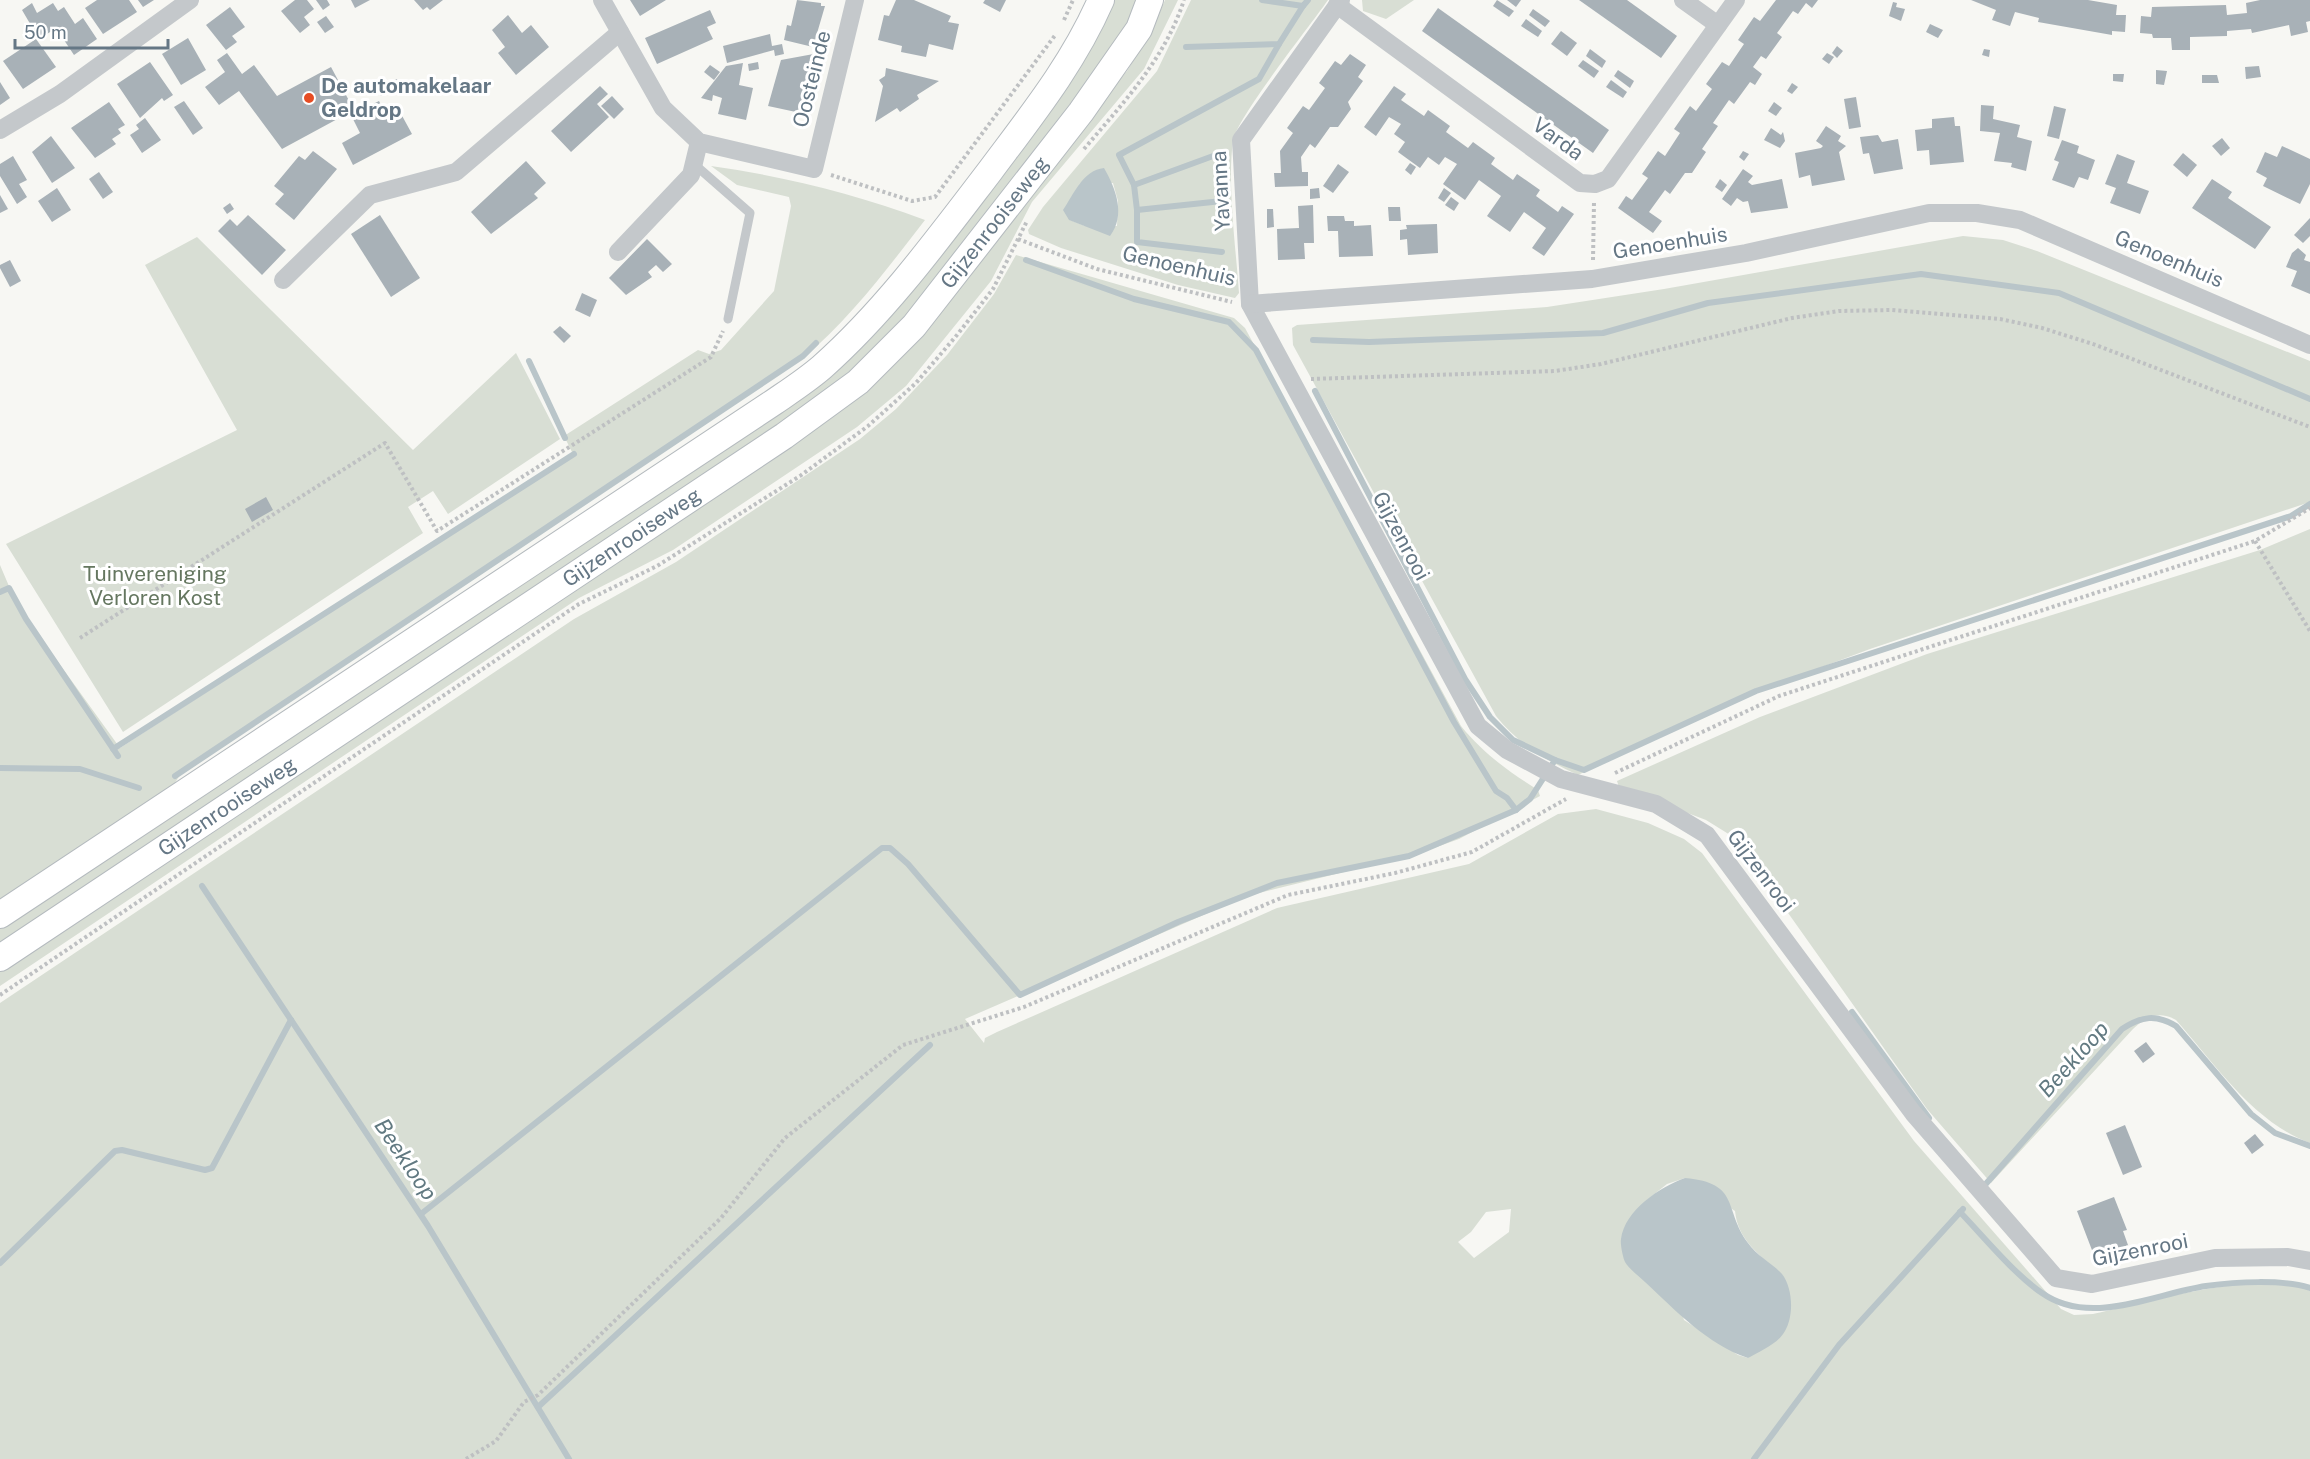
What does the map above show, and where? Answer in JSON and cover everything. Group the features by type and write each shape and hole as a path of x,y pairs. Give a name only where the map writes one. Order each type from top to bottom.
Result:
{"main road":[{"name":"Gijzenrooiseweg","path":"0,915 820,369 873,317 954,218 1062,75 1085,36 1101,0"},
{"name":"Gijzenrooiseweg","path":"0,958 774,443 858,382 914,326 1081,112 1139,29 1150,0"}],"street":[{"path":"0,130 60,94 190,0"},
{"path":"602,0 663,108 699,142 814,169"},
{"name":"Oosteinde","path":"814,169 855,0"},
{"path":"1683,0 1718,25"},
{"name":"Varda","path":"1339,3 1580,183 1595,184 1608,179 1736,0"},
{"name":"Yavanna","path":"1250,304 1241,140 1339,3"},
{"path":"283,280 370,195 456,172 620,32"},
{"path":"618,252 692,175 699,142"},
{"name":"Genoenhuis","path":"1250,304 1593,279 1746,253 1929,213 1977,213 2020,219 2310,345"},
{"name":"Gijzenrooi","path":"1250,304 1478,726 1507,750 1561,779 1656,804 1707,835 1913,1113 2056,1278 2092,1284 2215,1258 2288,1257 2310,1261"}],"lane":[{"path":"694,164 750,213 728,319"}],"path":[{"path":"814,169 912,201 935,196 1006,105 1060,29 1072,0"},
{"path":"1593,279 1595,184"},
{"name":"Genoenhuis","path":"1018,239 1097,269 1217,301 1250,304"},
{"path":"1290,379 1555,371 1601,364 1792,318 1839,311 1892,310 2000,319 2042,328 2113,352 2310,427"},
{"path":"80,638 385,443 437,531 711,357 728,319"},
{"path":"466,1459 496,1441 524,1402 538,1395 721,1218 785,1138 903,1045 1024,1007 1288,895 1395,873 1472,852 1588,786 1779,696 2255,541 2310,508"},
{"path":"2255,541 2310,631"}],"green space":[{"path":"1108,0 1140,0 1122,38 1094,81 863,371 0,950 0,924 816,379"},
{"path":"1165,0 1178,0 1144,69 1032,202 991,281 906,386 857,427 673,550 579,598 0,986 0,967 844,404 1127,71 1153,28"},
{"path":"1191,0 1328,0 1247,112 1233,141 1231,196 1239,293 1235,298 1178,285 1061,248 1029,234 1028,230 1043,207 1157,71","holes":["1080,183 1113,183 1118,201 1117,226 1085,226 1070,220"]},
{"path":"1362,0 1414,0 1386,19 1363,11"},
{"path":"711,166 819,187 925,220 852,310 820,344 802,359 306,691 183,770 173,786 0,906 0,565 17,605 120,748 573,454 564,436 698,350 709,354 721,350 774,291 791,206 789,197 737,185"},
{"path":"1963,236 2003,240 2037,251 2310,361 2310,502 1870,649 1755,692 1578,775 1533,750 1514,735 1496,716 1293,345 1292,328 1297,325 1547,307 1664,289"},
{"name":"Tuinvereniging Verloren Kost","path":"197,237 413,450 516,353 560,439 448,514 433,491 408,507 423,533 123,732 6,544 237,430 145,265"},
{"path":"1016,255 1234,318 1245,328 1461,726 1497,761 1538,790 1540,796 1459,839 1417,854 1247,896 965,1019 984,1043 985,1038 997,1032 1277,908 1469,864 1558,814 1596,809 1648,823 1684,839 1702,853 1914,1141 2061,1309 2074,1315 2093,1314 2204,1289 2236,1285 2291,1284 2310,1291 2310,1459 0,1459 0,1003 574,619 676,562 860,439 896,409 947,355 994,294","holes":["1685,1178 1735,1211 1737,1222 1746,1239 1759,1255 1783,1276 1748,1358 1738,1355 1684,1320 1647,1200 1667,1184","1511,1209 1509,1232 1474,1258 1458,1242 1471,1232 1486,1212"]},
{"path":"2310,529 2310,1143 2270,1121 2236,1090 2176,1020 2158,1015 2148,1018 2133,1029 1991,1183 1927,1109 1735,838 1706,820 1619,787 1617,781 1760,717 1927,654 2260,550"}],"shaded area":[{"path":"1104,168 1118,202 1118,219 1110,236 1069,220 1063,210 1085,178 1090,173"},
{"path":"1685,1178 1715,1185 1723,1192 1740,1231 1748,1243 1786,1280 1791,1302 1788,1325 1782,1336 1748,1358 1719,1345 1693,1326 1624,1260 1621,1239 1629,1218 1645,1201 1665,1187"}],"building":[{"path":"97,0 129,0 137,12 103,34 85,8"},
{"path":"138,0 154,0 143,7"},
{"path":"295,0 307,0 314,9 304,17 310,25 300,33 281,11"},
{"path":"316,0 327,0 330,5 323,10"},
{"path":"351,0 370,0 355,8"},
{"path":"414,0 443,0 430,10 427,7 423,10"},
{"path":"630,0 666,0 640,16"},
{"path":"797,0 821,3 821,6 825,6 813,47 784,40 787,25 791,26"},
{"path":"896,0 914,0 951,16 948,22 959,24 953,50 929,44 926,57 901,52 902,46 878,40 884,15 889,16"},
{"path":"985,0 1006,0 1000,12 983,3"},
{"path":"1497,0 1514,11 1509,17 1493,6"},
{"path":"1507,0 1521,0 1516,7"},
{"path":"1579,0 1627,0 1677,36 1661,58"},
{"path":"1776,0 1818,0 1812,8 1806,3 1798,14 1793,11 1777,33 1782,37 1766,59 1761,56 1753,67 1762,74 1755,85 1750,82 1734,104 1729,100 1713,123 1718,126 1702,149 1706,152 1692,173 1685,173 1670,194 1665,190 1649,212 1662,221 1653,233 1618,208 1626,196 1632,200 1648,178 1642,174 1658,151 1665,156 1680,133 1674,129 1690,106 1696,111 1712,89 1706,84 1722,62 1729,66 1744,44 1738,40 1754,17 1760,21"},
{"path":"1971,0 2088,0 2117,5 2116,15 2126,15 2125,32 2112,31 2112,35 2038,22 2039,18 2015,12 2010,26 1992,20 1996,10"},
{"path":"2260,0 2310,0 2310,21 2306,22 2308,32 2291,36 2289,25 2252,33 2251,29 2227,31 2227,36 2190,37 2190,50 2172,50 2171,38 2153,38 2152,34 2140,33 2141,16 2151,17 2152,7 2226,5 2227,15 2247,13 2246,3"},
{"path":"1893,2 1897,3 1896,7 1905,9 1901,21 1889,16"},
{"path":"32,3 37,13 53,3 58,11 64,7 75,24 83,18 97,39 74,55 58,27 39,39 22,10"},
{"path":"230,7 245,27 232,36 237,42 226,50 206,25"},
{"path":"1438,8 1609,130 1593,153 1422,31"},
{"path":"1533,9 1550,21 1545,27 1529,15"},
{"path":"710,10 716,23 707,27 713,39 657,64 645,38"},
{"path":"508,15 522,33 531,25 549,47 516,75 498,53 505,47 492,30"},
{"path":"326,16 334,27 325,33 317,22"},
{"path":"1526,19 1542,31 1538,37 1521,26"},
{"path":"1930,24 1943,30 1938,38 1926,32"},
{"path":"1561,31 1577,43 1567,56 1551,44"},
{"path":"770,34 772,46 782,44 784,54 775,56 774,50 727,63 723,46"},
{"path":"188,38 206,70 181,85 162,54"},
{"path":"36,39 56,67 23,89 3,61"},
{"path":"1837,46 1843,51 1837,58 1832,53"},
{"path":"1590,49 1606,61 1602,68 1586,56"},
{"path":"1984,49 1990,50 1989,57 1982,55"},
{"path":"227,53 242,74 254,65 277,96 331,67 354,110 282,149 239,91 219,105 205,87 225,72 217,60"},
{"path":"819,53 817,64 821,65 810,115 768,106 781,60"},
{"path":"1827,53 1834,57 1829,64 1822,59"},
{"path":"1350,54 1366,65 1358,77 1363,81 1348,102 1351,109 1338,127 1330,127 1315,148 1310,144 1301,157 1302,172 1308,172 1308,186 1275,187 1274,173 1281,173 1280,151 1293,133 1287,128 1303,106 1309,110 1325,88 1319,83 1335,61 1341,65"},
{"path":"1583,60 1599,71 1594,78 1578,66"},
{"path":"150,62 173,95 164,101 162,98 140,118 117,84"},
{"path":"758,62 759,69 749,71 748,64"},
{"path":"743,63 739,85 753,88 746,120 718,114 722,98 713,95 712,101 701,98 726,66"},
{"path":"710,65 720,72 714,80 704,72"},
{"path":"2259,66 2261,77 2246,79 2245,67"},
{"path":"886,68 939,81 917,95 919,99 900,112 897,108 875,122 883,86 879,80 885,76"},
{"path":"1618,70 1634,81 1630,88 1614,76"},
{"path":"2156,70 2167,71 2164,85 2156,84"},
{"path":"2113,74 2124,74 2123,82 2113,81"},
{"path":"2202,75 2217,75 2219,83 2202,83"},
{"path":"397,79 401,87 381,96 377,89"},
{"path":"1611,80 1627,92 1623,98 1606,87"},
{"path":"0,82 10,98 0,105"},
{"path":"1792,83 1798,87 1792,94 1787,91"},
{"path":"600,86 608,94 597,104 609,117 571,152 551,131"},
{"path":"1394,86 1406,94 1401,100 1424,116 1428,110 1450,126 1446,132 1468,148 1473,142 1495,158 1491,164 1513,180 1517,174 1540,190 1536,196 1558,212 1562,206 1574,214 1544,256 1532,248 1546,228 1524,212 1510,232 1487,216 1501,196 1479,180 1465,200 1443,184 1457,164 1445,157 1439,165 1428,157 1420,168 1398,152 1405,142 1394,134 1401,124 1389,117 1376,136 1364,127"},
{"path":"612,96 624,109 614,119 601,106"},
{"path":"1856,97 1861,127 1849,129 1844,99"},
{"path":"184,101 203,128 193,135 174,107"},
{"path":"379,101 388,119 400,112 412,134 353,165 342,143 360,133 351,115"},
{"path":"109,102 125,125 118,129 121,133 112,139 116,144 95,158 71,128"},
{"path":"1774,102 1782,108 1776,116 1768,111"},
{"path":"1981,105 1994,106 1993,119 2020,125 2017,137 2032,141 2026,171 2011,167 2012,163 1994,161 2000,133 1980,131"},
{"path":"2054,106 2066,109 2059,139 2047,136"},
{"path":"1954,117 1955,126 1960,126 1964,162 1930,165 1929,150 1917,151 1915,130 1932,128 1932,119"},
{"path":"145,118 161,140 142,153 130,135 139,129 136,125"},
{"path":"1826,126 1841,136 1838,141 1846,146 1839,152 1845,180 1812,186 1810,175 1799,178 1795,153 1821,148 1823,146 1816,141"},
{"path":"1771,128 1781,135 1783,132 1785,141 1780,148 1764,140"},
{"path":"1878,135 1882,142 1898,139 1903,169 1874,174 1869,153 1863,154 1860,137"},
{"path":"51,136 75,168 52,183 32,152"},
{"path":"2222,138 2230,148 2221,156 2212,146"},
{"path":"2062,140 2079,146 2077,153 2095,160 2088,180 2079,177 2074,188 2052,180 2059,162 2054,160"},
{"path":"2282,146 2310,159 2310,184 2300,204 2263,186 2267,178 2256,172 2265,152 2277,157"},
{"path":"313,151 337,169 294,220 275,204 284,194 274,186 299,156 305,160"},
{"path":"1743,151 1749,154 1744,161 1739,157"},
{"path":"2183,153 2197,165 2187,177 2173,165"},
{"path":"2117,154 2135,161 2127,183 2149,191 2140,214 2110,203 2116,188 2105,184"},
{"path":"13,156 27,180 19,184 27,197 17,204 0,176 0,164"},
{"path":"526,161 546,183 534,194 538,198 491,234 471,212"},
{"path":"1410,163 1416,167 1411,175 1405,170"},
{"path":"1338,164 1349,172 1333,193 1323,186"},
{"path":"1743,169 1753,176 1748,182 1752,185 1782,179 1788,208 1751,213 1748,201 1743,202 1737,198 1731,206 1722,199"},
{"path":"99,172 113,192 103,199 89,179"},
{"path":"1720,179 1727,185 1722,192 1715,187"},
{"path":"2212,179 2232,192 2228,198 2271,227 2255,249 2192,208"},
{"path":"57,188 71,210 52,222 38,201"},
{"path":"1319,188 1320,198 1310,199 1310,189"},
{"path":"1444,188 1451,193 1444,202 1438,198"},
{"path":"0,195 8,209 0,213"},
{"path":"1451,197 1459,203 1454,211 1445,205"},
{"path":"230,203 234,209 227,214 223,208"},
{"path":"1313,205 1314,243 1304,243 1305,259 1278,260 1277,229 1299,228 1298,206"},
{"path":"1388,207 1400,207 1401,221 1389,221"},
{"path":"1267,209 1273,209 1274,227 1267,228"},
{"path":"248,215 286,250 262,275 218,231 230,219 237,226"},
{"path":"380,215 420,278 391,297 351,234"},
{"path":"1327,216 1344,216 1345,221 1354,221 1354,226 1371,225 1373,256 1339,257 1338,231 1328,231"},
{"path":"2310,218 2310,236 2303,243 2294,235"},
{"path":"1437,224 1438,253 1408,255 1407,239 1400,240 1400,230 1407,229 1406,225"},
{"path":"647,239 672,264 663,272 656,265 648,272 652,277 626,295 609,278"},
{"path":"2298,248 2306,255 2304,260 2310,262 2310,294 2291,286 2297,271 2286,267 2292,253"},
{"path":"10,260 21,281 10,287 0,265"},
{"path":"582,293 597,300 590,317 575,310"},
{"path":"560,326 571,336 564,343 553,332"},
{"path":"266,497 273,510 252,522 245,509"},
{"path":"2146,1042 2155,1054 2143,1063 2134,1051"},
{"path":"2125,1125 2142,1167 2123,1175 2106,1133"},
{"path":"2255,1134 2264,1145 2252,1154 2244,1143"},
{"path":"2114,1197 2127,1230 2123,1231 2128,1245 2095,1258 2077,1211"}],"waterway":[{"path":"1262,0 1303,6 1308,0"},
{"path":"1186,47 1279,44 1303,6"},
{"path":"1224,152 1134,185 1119,155 1259,79 1279,44"},
{"path":"1134,185 1137,210 1222,201"},
{"path":"1137,210 1137,242 1222,252"},
{"path":"1026,260 1134,299 1229,322 1256,350 1454,722 1496,791 1507,798 1516,810"},
{"path":"1313,340 1369,342 1603,333 1708,303 1921,274 2059,293 2310,399"},
{"path":"175,776 803,356 816,343"},
{"path":"529,361 565,438"},
{"path":"421,1214 882,848 890,848 908,864 1020,995 1178,922 1277,883 1409,856 1516,810 1530,799 1555,760 1513,740 1490,717 1465,679 1315,391"},
{"path":"113,749 574,454"},
{"path":"1555,760 1584,770 1756,691 2291,516 2310,504"},
{"path":"0,592 9,588 26,619 118,756"},
{"name":"Beekloop","path":"0,768 80,769 139,788"},
{"name":"Beekloop","path":"202,886 428,1226 569,1459"},
{"path":"1852,1012 1929,1118"},
{"name":"Beekloop","path":"1984,1186 2122,1029 2136,1021 2149,1018 2169,1022 2176,1026 2251,1114 2275,1133 2310,1146"},
{"path":"0,1263 115,1151 122,1150 205,1170 212,1168 291,1020"},
{"path":"538,1407 930,1045"},
{"name":"Beekloop","path":"1754,1459 1839,1345 1963,1209"},
{"path":"1960,1212 2010,1266 2031,1285 2061,1303 2101,1308 2231,1283 2272,1282 2310,1288"}],"place":[{"name":"De automakelaar Geldrop","path":"309,98"}]}
